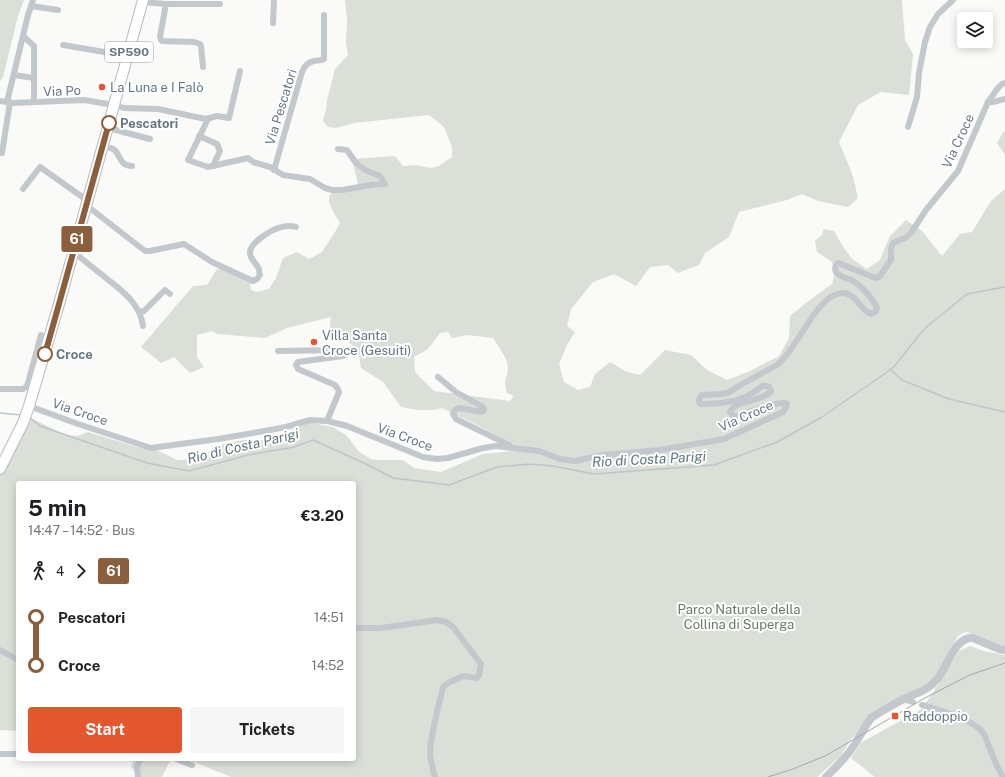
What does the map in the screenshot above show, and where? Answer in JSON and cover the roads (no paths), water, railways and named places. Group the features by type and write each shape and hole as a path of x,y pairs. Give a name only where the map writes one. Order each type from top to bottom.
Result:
{"main road":[{"name":"SP590","path":"0,469 28,412 40,355 74,252 143,1"}],"street":[{"path":"273,23 274,0"},
{"path":"908,127 918,97 919,73 925,42 930,26 938,14 953,0"},
{"path":"143,1 166,4 220,4"},
{"path":"2,153 4,101 14,75 32,3 58,10"},
{"path":"166,4 160,36 161,40 194,42 200,44 203,67"},
{"name":"Via Pescatori","path":"274,170 302,72 304,68 312,61 321,61 324,59 324,15"},
{"path":"23,36 34,46 34,102"},
{"path":"63,45 128,56"},
{"path":"114,105 124,108 158,109 206,119 217,116 229,118 240,71"},
{"path":"14,75 34,78"},
{"name":"Via Croce","path":"28,412 78,424 151,448 270,430 310,420 327,421 347,426 423,457 437,459 448,458 483,448 496,446 539,451 560,459 575,461 602,455 660,450 724,439 783,412 787,404 780,403 756,409 739,416 733,416 730,412 732,408 761,398 770,393 771,391 767,386 762,386 754,393 744,398 725,404 700,404 700,397 702,395 728,393 780,363 795,345 818,308 837,293 845,292 858,301 868,313 871,314 875,312 877,309 876,306 867,294 853,281 840,276 835,268 835,265 841,264 877,278 880,276 890,260 893,243 905,238 911,233 926,210 958,171 988,102 998,88 1005,83"},
{"path":"988,102 1005,99"},
{"name":"Via Po","path":"4,101 34,102 84,100 114,105"},
{"path":"208,119 188,160 208,167 248,158 253,162 270,167 283,175 310,179 325,188 332,190 385,184 380,176 365,170 356,163 347,150 338,150"},
{"path":"108,128 150,139"},
{"path":"199,136 217,144 220,151 212,166"},
{"path":"102,146 113,149 122,162 128,166 132,166"},
{"path":"23,189 40,167 146,251 184,244 212,262 253,281 260,275 250,256 252,245 276,228 291,225 296,227"},
{"path":"74,252 130,298 140,312 144,326"},
{"path":"140,312 144,311 165,290 170,294"},
{"path":"0,389 11,390 23,389 26,387 40,355 41,335"},
{"path":"278,351 343,350 346,354 343,356 298,362 296,365 298,369 335,385 338,389 339,392 327,421"},
{"path":"438,377 456,392 483,407 484,410 482,412 459,408 455,410 453,414 456,418 511,448"},
{"path":"356,628 381,628 437,620 446,622 453,627 482,664 480,675 477,678 463,676 443,687 430,757 435,777"},
{"path":"826,777 848,755 872,718 903,699 921,692 931,686 939,677 958,644 965,639 973,638 1005,650"},
{"path":"0,650 16,659"},
{"path":"903,699 913,702"},
{"path":"922,705 952,714 981,730 1003,777"},
{"path":"0,754 16,754"},
{"path":"138,777 137,768 139,761"},
{"path":"181,761 192,765"}],"waterway":[{"name":"Rio di Costa Parigi","path":"29,417 40,426 147,463 189,471 248,455 294,447 313,440 393,478 449,485 497,467 529,464 553,466 594,474 714,465 777,442 822,417 893,368 924,329 967,294 1005,287"},
{"path":"890,369 902,380 949,399 1005,412"},
{"name":"Rio di Costa Parigi","path":"0,413 21,415"}],"tram line":[{"path":"768,777 825,756 925,698 954,683 970,675 1005,663"}],"place":[{"name":"La Luna e I Falò","path":"102,87"},
{"name":"Pescatori","path":"109,123"},
{"name":"Villa Santa Croce (Gesuiti)","path":"314,342"},
{"name":"Croce","path":"45,354"},
{"name":"Raddoppio","path":"895,716"}],"park label":[{"name":"Parco Naturale della Collina di Superga","path":"739,616"}]}
